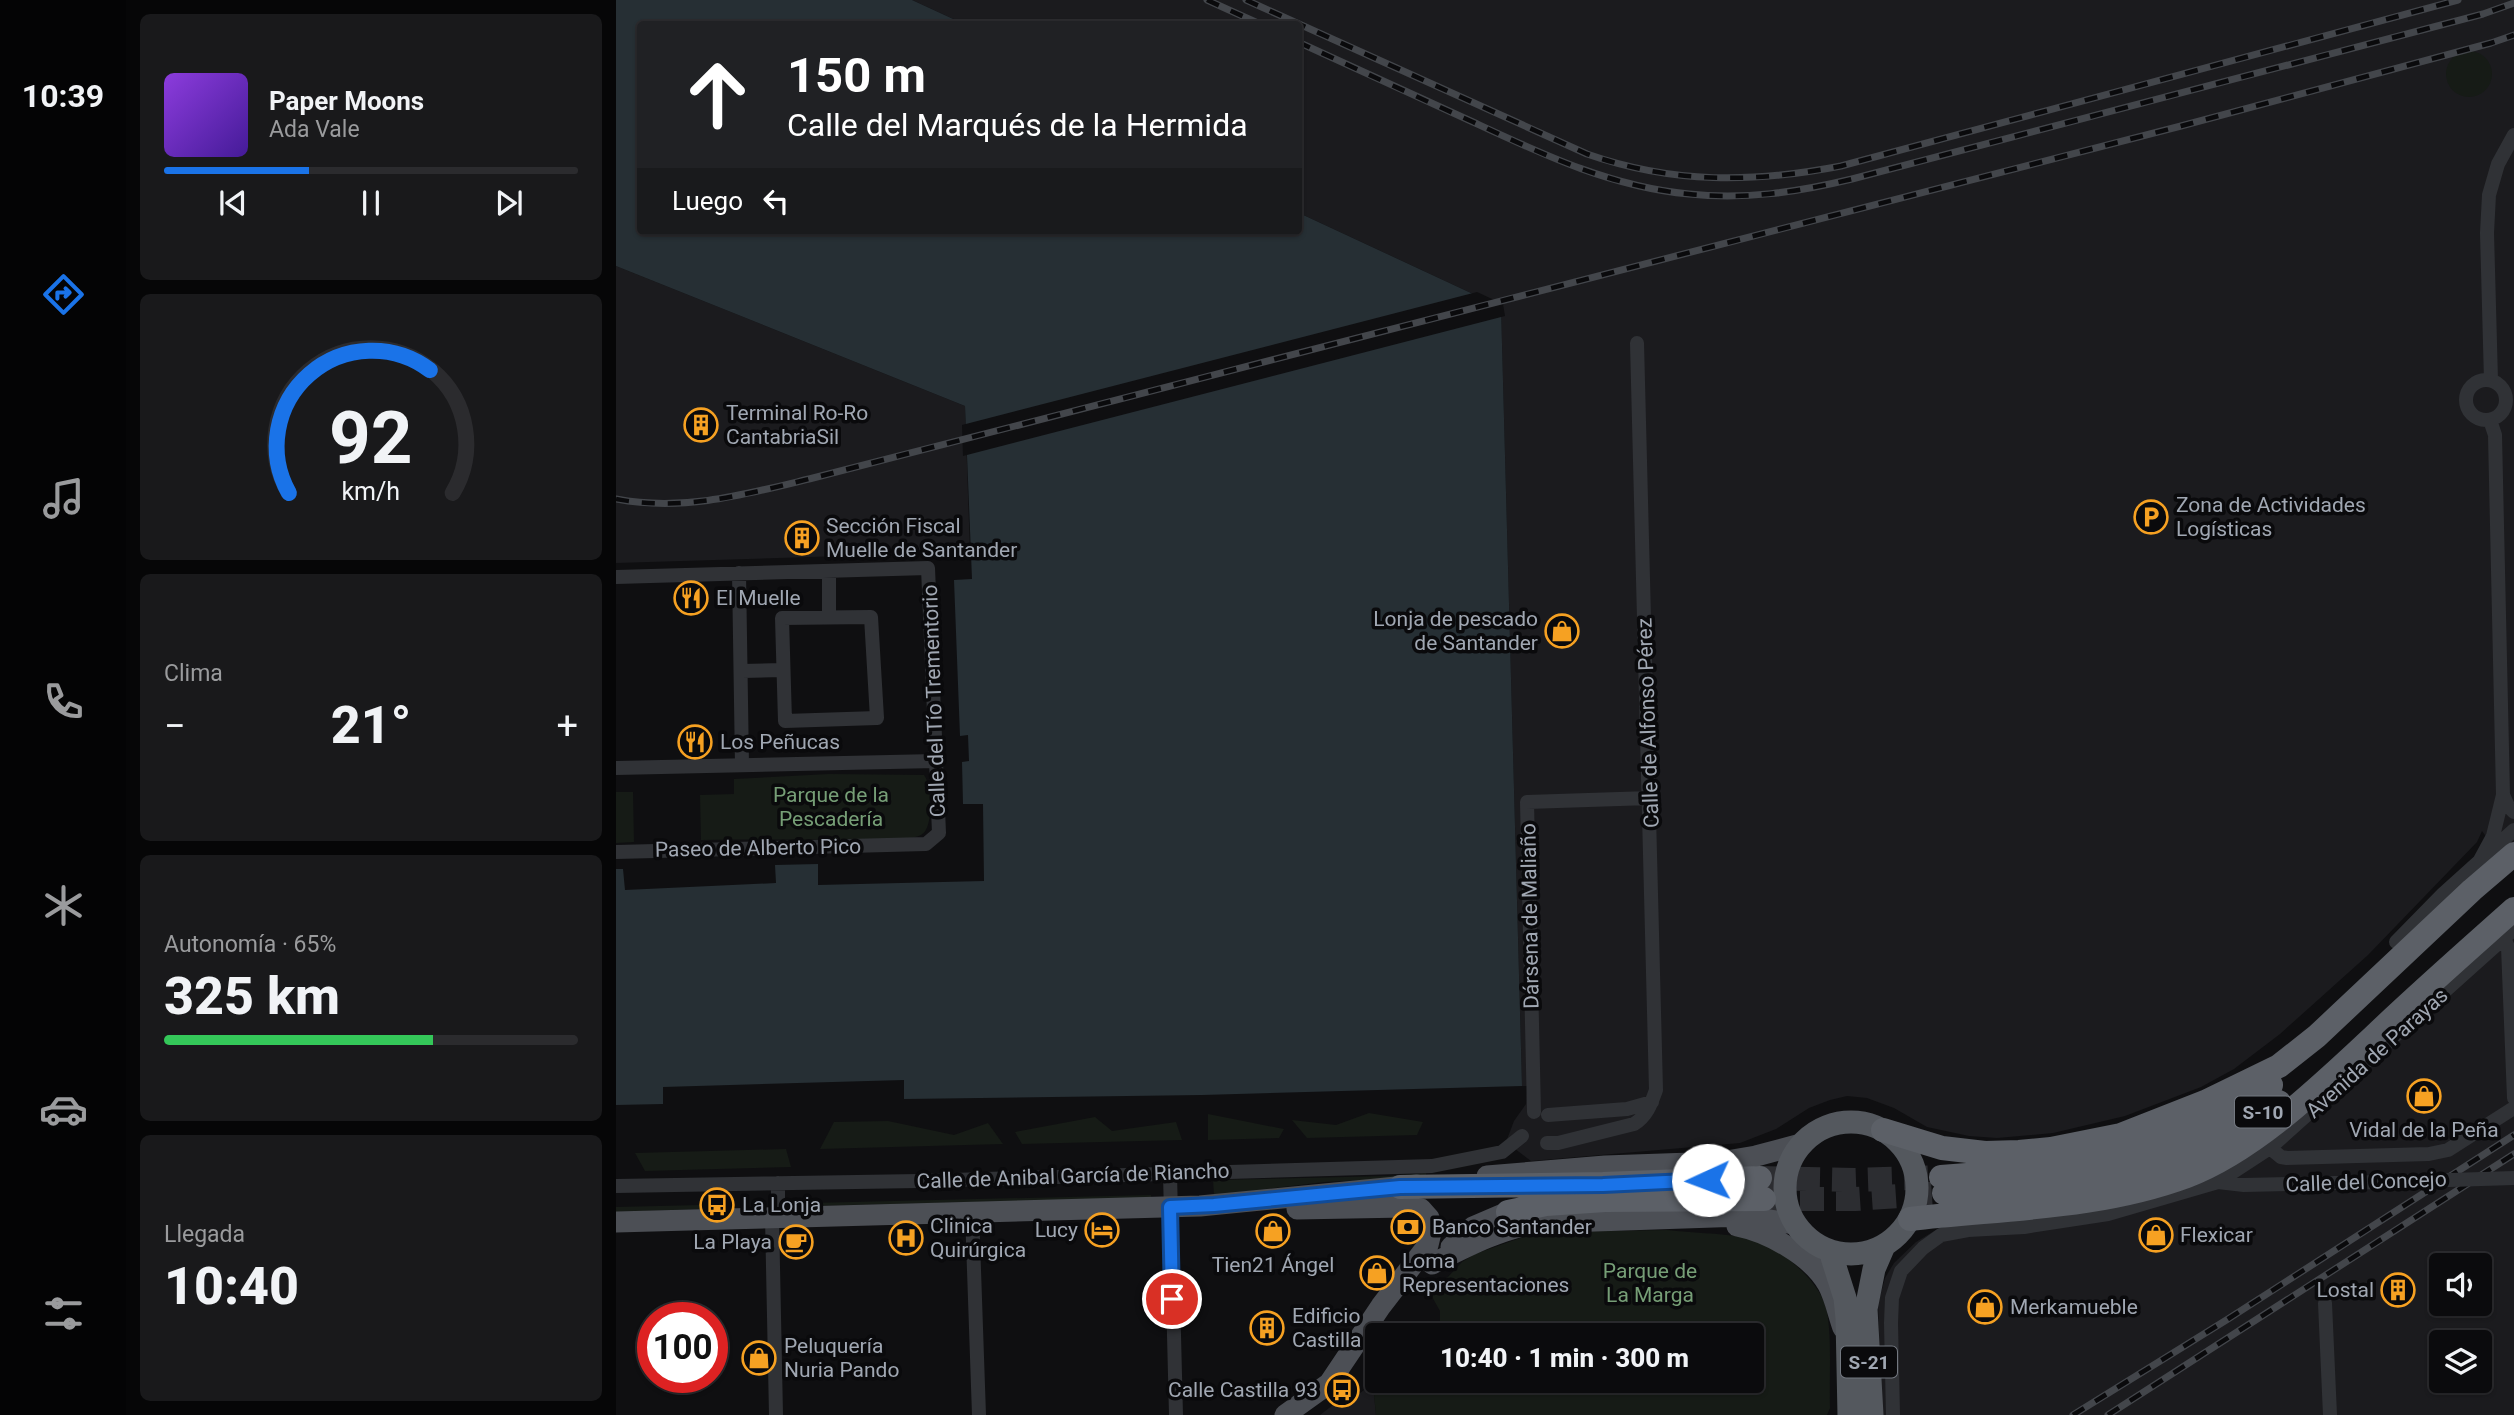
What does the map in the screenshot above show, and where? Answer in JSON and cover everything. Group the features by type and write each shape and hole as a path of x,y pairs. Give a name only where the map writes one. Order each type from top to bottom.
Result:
{"highway":[{"path":"1883,1130 1899,1142 1911,1159 1917,1179 1917,1199 1910,1219 1899,1234 1884,1246 1857,1254 1830,1251 1810,1240 1795,1224 1787,1205 1785,1185 1788,1165 1801,1144 1812,1134 1828,1126 1847,1122 1865,1123 1942,1148 1984,1153 2051,1149 2121,1135 2205,1101 2279,1066 2316,1036 2514,854"},
{"name":"S-10","path":"2514,867 2316,1051 2274,1083 2218,1119 2147,1149 2072,1167 1943,1185 2051,1187 2132,1173 2209,1143 2284,1099 2330,1064 2514,893"},
{"path":"1910,1219 2051,1206 2120,1195 2186,1176 2223,1158 2253,1139 2326,1081 2514,909"},
{"path":"2205,1101 2297,1038 2396,942"},
{"path":"2372,1037 2399,1033"},
{"path":"1400,1187 1603,1185 1762,1188 1546,1204 1508,1212"},
{"path":"2120,1195 2158,1200"},
{"name":"S-21","path":"1872,1415 1866,1309 1874,1269 1884,1246"},
{"name":"S-21","path":"1830,1251 1844,1298 1849,1415"}],"main road":[{"path":"616,1222 1207,1205 1400,1187 1520,1172 1720,1162 1801,1144"},
{"path":"1207,1205 1302,1210 1405,1207 1420,1209 1429,1218 1432,1228 1428,1245 1381,1306 1328,1385"},
{"path":"1285,1415 1328,1385 1354,1362 1400,1300 1433,1264 1473,1227 1508,1212"},
{"path":"1433,1264 1517,1227 1558,1222 1743,1216 1795,1224"},
{"path":"1690,1219 1756,1230 1794,1251 1828,1284 1846,1339"}],"street":[{"path":"2491,380 2487,224 2489,195 2498,164 2514,135"},
{"name":"Calle de Alfonso Pérez","path":"1637,343 1657,1074 1652,1102"},
{"path":"2491,380 2501,386 2510,402 2501,415 2490,420 2480,420 2473,416 2466,403 2466,394 2471,386 2478,382 2491,380"},
{"path":"2480,860 2493,836 2503,794 2495,435 2490,420"},
{"name":"Calle del Tío Trementorio","path":"829,571 928,568 939,833"},
{"path":"616,578 829,571 829,617"},
{"path":"739,573 742,765"},
{"path":"871,617 877,718 785,721 782,670 782,618 871,617"},
{"path":"742,671 782,670"},
{"path":"616,768 936,761"},
{"path":"2503,794 2514,812"},
{"name":"Dársena de Maliaño","path":"1650,798 1527,802 1541,1114 1627,1109 1652,1102"},
{"path":"2396,942 2514,830"},
{"name":"Paseo de Alberto Pico","path":"616,852 926,844 939,833"},
{"path":"2509,934 2514,1098"},
{"name":"Avenida de Parayas","path":"1894,1415 1892,1298 1901,1271 1923,1248 1941,1235 1968,1230 2036,1226 2108,1213 2218,1182 2270,1148 2509,934"},
{"path":"1546,1143 1558,1143 1634,1124 1642,1119 1652,1102"},
{"path":"2270,1148 2281,1157 2287,1158 2429,1154 2448,1150 2514,1108"},
{"name":"Calle de Anibal García de Riancho","path":"616,1186 1432,1166 1502,1152 1522,1136"},
{"path":"1170,1174 1176,1415"},
{"name":"Calle del Concejo","path":"2218,1182 2250,1185 2514,1178"},
{"path":"776,1415 775,1217 778,1183"},
{"path":"972,1212 979,1415"},
{"path":"2325,1303 2330,1415"}],"shaded area":[{"path":"616,0 912,0 958,21 637,21 637,235 1302,235 1302,214 1501,307 1522,1086 1202,1095 904,1099 904,1080 663,1087 663,1104 616,1105 616,869 623,869 625,890 776,883 775,865 818,864 818,885 984,881 983,804 963,804 962,762 969,761 968,735 960,736 954,580 972,579 965,406 616,266"},
{"path":"912,0 2514,0 2514,845 2501,857 2482,831 2477,842 2368,955 2280,1034 2234,1069 2201,1087 2125,1116 2053,1133 1997,1138 1969,1136 1927,1127 1894,1108 1867,1098 1847,1096 1809,1108 1776,1129 1740,1143 1531,1161 1506,1142 1514,1121 1526,1104 1527,1086 1522,1086 1501,307 1302,214 1302,21 958,21"},
{"path":"616,266 965,406 970,552 616,563"},
{"path":"2514,918 2514,1415 1882,1415 1878,1304 1885,1278 1894,1263 1916,1242 1939,1228 2186,1184"},
{"path":"1365,1389 1365,1393 1375,1393 1376,1415 1320,1415 1350,1392 1355,1397"}],"green space":[{"path":"2469,51 2485,58 2492,74 2485,90 2469,97 2453,90 2446,74 2453,58"},
{"name":"Parque de la Pescadería","path":"829,774 924,775 929,788 930,806 925,831 916,837 895,839 701,840 700,795 734,794 734,779"},
{"path":"616,792 633,792 634,842 616,843"},
{"path":"1369,1113 1423,1122 1417,1135 1307,1138 1292,1120 1336,1125"},
{"path":"1208,1114 1284,1129 1279,1138 1208,1140"},
{"path":"1095,1117 1112,1131 1176,1122 1182,1140 1022,1144 1015,1132"},
{"path":"888,1121 954,1135 988,1123 1003,1144 820,1149 834,1122"},
{"path":"786,1149 791,1167 645,1171 635,1153"},
{"path":"1426,1173 1426,1177 1325,1182 1214,1195 1213,1180"},
{"path":"1151,1195 1151,1198 810,1206 810,1203"},
{"path":"700,1205 700,1209 616,1212 616,1207"},
{"name":"Parque de La Marga","path":"1667,1230 1734,1236 1755,1240 1781,1254 1816,1287 1827,1312 1830,1408 1827,1415 1376,1415 1375,1393 1764,1393 1764,1323 1440,1323 1440,1311 1431,1295 1462,1262 1475,1254 1523,1237 1554,1232"}],"pier":[{"path":"1477,292 1503,304 1505,316 963,456 962,425"}],"tunnel":[{"path":"1760,1178 1855,1180 1941,1177"},
{"path":"1764,1199 1855,1199 1944,1193"}],"railway":[{"path":"1207,0 1253,21"},
{"path":"1246,0 1292,21"},
{"path":"1302,25 1587,154 1651,171 1713,178 1745,178 1841,166 2458,0"},
{"path":"1302,44 1525,146 1605,177 1660,190 1730,196 1791,191 1852,179 2483,14 2514,3"},
{"path":"616,499 691,502 788,484 2181,126 2514,35"},
{"path":"2073,1415 2514,1135"},
{"path":"2108,1415 2514,1154"}],"place":[{"name":"Terminal Ro-Ro CantabriaSil","path":"701,425"},
{"name":"Zona de Actividades Logísticas","path":"2151,517"},
{"name":"Sección Fiscal Muelle de Santander","path":"802,538"},
{"name":"El Muelle","path":"691,598"},
{"name":"Lonja de pescado de Santander","path":"1562,631"},
{"name":"Los Peñucas","path":"695,742"},
{"name":"Vidal de la Peña","path":"2424,1096"},
{"name":"La Lonja","path":"717,1205"},
{"name":"Banco Santander","path":"1408,1227"},
{"name":"Lucy","path":"1102,1230"},
{"name":"Tien21 Ángel","path":"1273,1231"},
{"name":"Flexicar","path":"2156,1235"},
{"name":"Clinica Quirúrgica","path":"906,1238"},
{"name":"La Playa","path":"796,1242"},
{"name":"Loma Representaciones","path":"1377,1273"},
{"name":"Lostal","path":"2398,1290"},
{"name":"Merkamueble","path":"1985,1307"},
{"name":"Edificio Castilla","path":"1267,1328"},
{"name":"Peluquería Nuria Pando","path":"759,1358"},
{"name":"Calle Castilla 93","path":"1342,1390"}],"route":[{"path":"1172,1299 1170,1207 1400,1187 1603,1185 1708,1180"}]}
